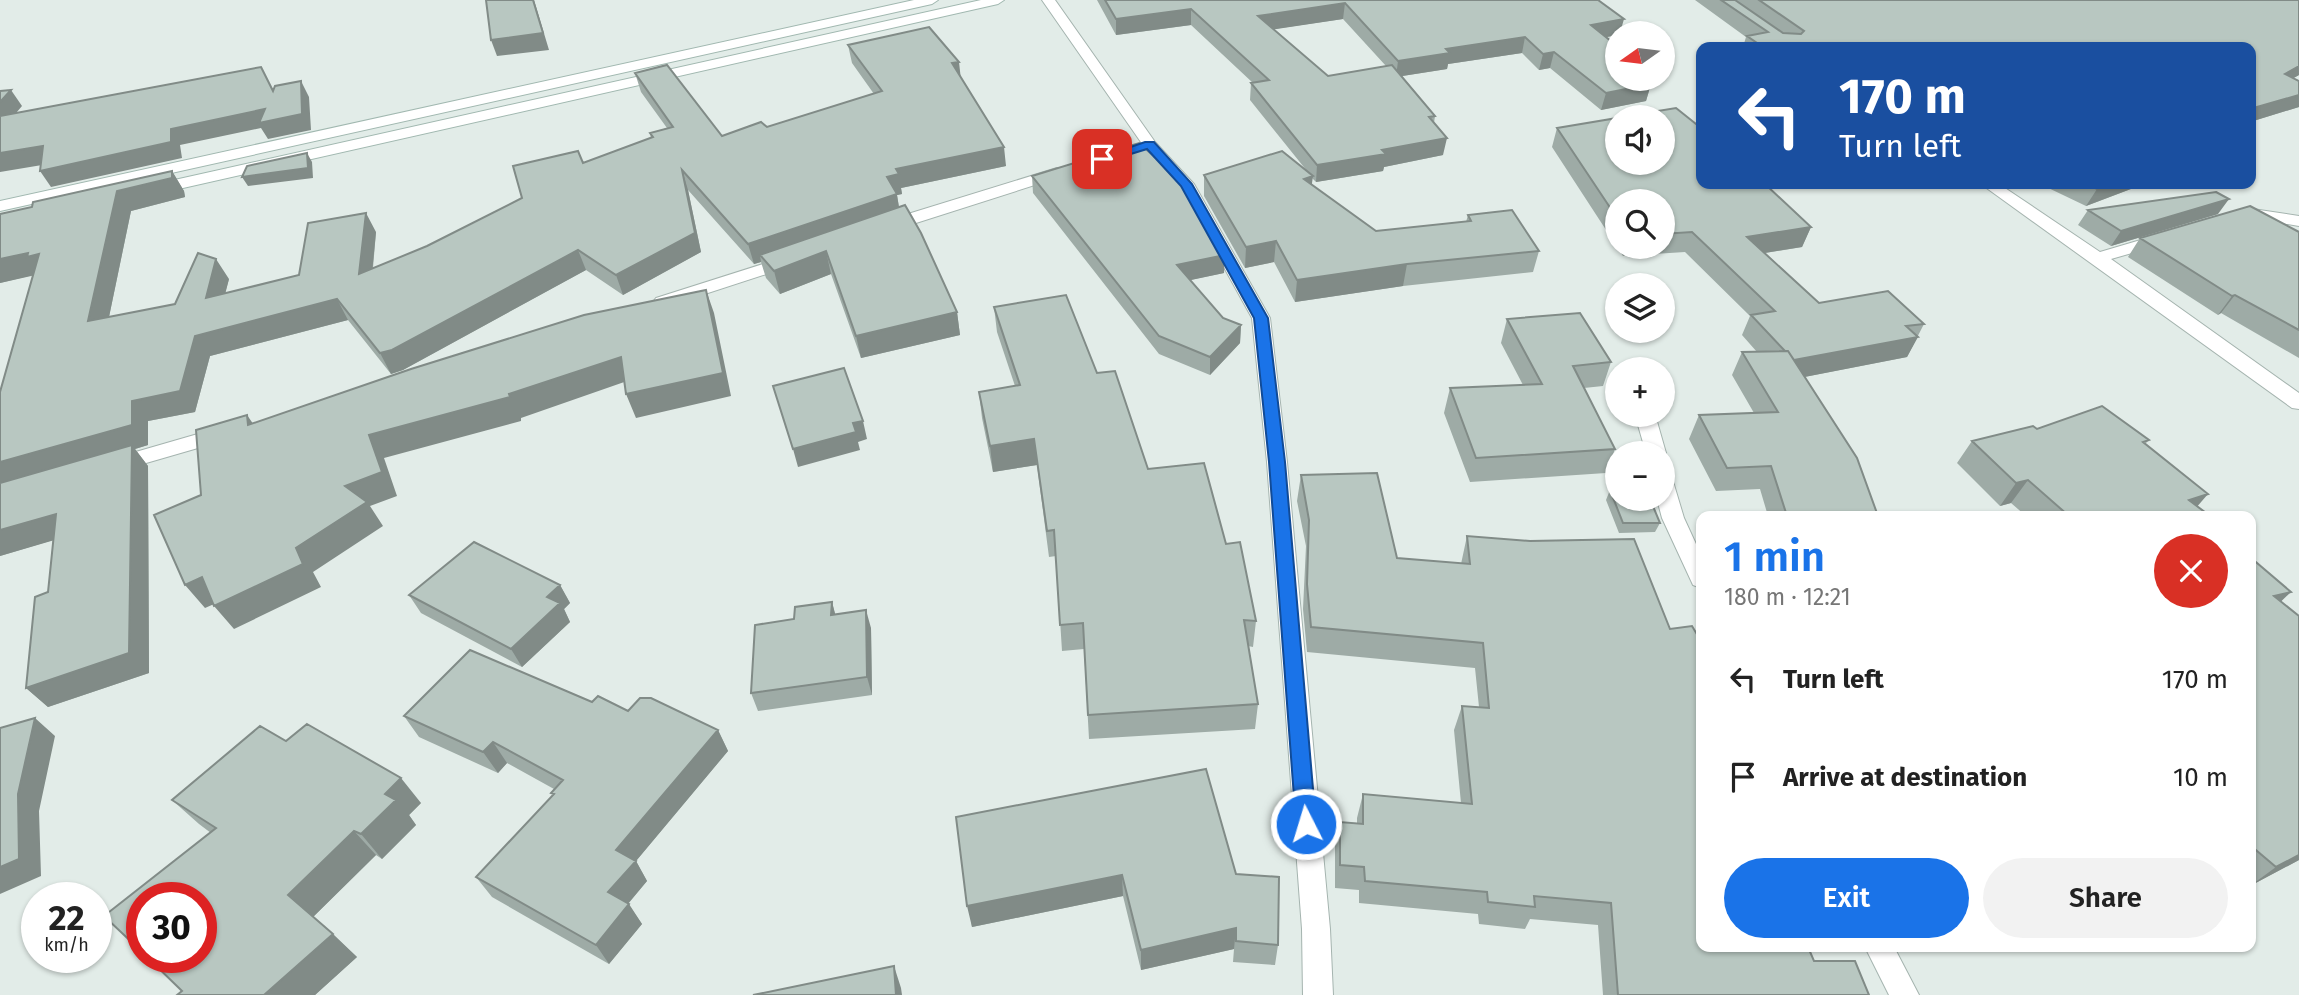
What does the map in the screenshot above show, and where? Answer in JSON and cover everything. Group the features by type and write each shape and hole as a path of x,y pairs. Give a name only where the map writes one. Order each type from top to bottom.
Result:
{"street":[{"path":"0,206 932,0"},
{"path":"132,195 998,0"},
{"path":"1048,0 1143,147 1186,184 1261,318 1277,462 1316,929 1318,995"},
{"path":"868,233 1073,168"},
{"path":"1996,189 2098,258 2299,403"},
{"path":"2234,217 2246,213 2299,221"},
{"path":"2098,258 2172,236"},
{"path":"645,307 803,256"},
{"path":"103,468 246,427"},
{"path":"1671,511 1696,568"},
{"path":"1882,952 1904,995"}],"building":[{"path":"486,0 533,0 543,33 491,40"},
{"path":"1105,0 1598,0 1624,19 1591,25 1605,36 1605,91 1616,91 1606,93 1554,52 1543,54 1525,37 1446,49 1450,53 1398,61 1345,3 1258,16 1328,76 1392,65 1435,116 1429,117 1447,138 1382,150 1386,154 1317,165 1251,83 1269,80 1191,9 1116,19"},
{"path":"1721,0 1735,0 1783,33 1801,34 1804,31 1759,0 2299,0 2299,66 2285,74 2299,81 2299,95 2256,107 2256,42 1756,42 1747,36 1768,32"},
{"path":"929,27 959,62 952,63 1004,147 896,169 899,174 887,177 897,194 748,244 682,170 695,233 616,275 578,250 392,350 380,353 337,299 195,336 180,391 132,401 132,425 0,462 0,392 39,254 27,257 28,253 0,259 0,214 32,207 33,202 172,171 172,178 117,191 88,321 175,304 198,253 216,259 206,298 299,275 308,223 366,213 359,274 427,246 522,198 513,166 578,151 583,163 653,137 650,133 673,127 635,73 667,65 722,136 761,122 767,127 882,91 848,45"},
{"path":"261,67 273,91 275,86 301,81 302,114 259,123 265,109 171,129 171,142 40,171 43,146 0,153 0,116"},
{"path":"11,90 0,102 0,91"},
{"path":"1676,108 1696,124 1696,189 1770,189 1811,227 1747,237 1819,303 1888,291 1924,324 1906,326 1918,337 1794,360 1751,315 1775,311 1692,232 1675,233 1675,189 1605,189 1605,200 1557,128 1605,120 1605,175 1675,175"},
{"path":"1139,143 1185,184 1225,255 1177,265 1223,318 1241,325 1210,357 1159,336 1032,176"},
{"path":"1282,151 1313,176 1304,179 1376,231 1471,221 1468,215 1512,210 1539,251 1407,264 1297,280 1276,241 1246,247 1204,175"},
{"path":"307,153 308,168 242,177 247,166"},
{"path":"2216,192 2229,199 2121,231 2088,210"},
{"path":"905,205 921,233 957,312 856,336 826,251 774,271 760,255"},
{"path":"2250,206 2299,232 2299,330 2235,295 2232,296 2140,238"},
{"path":"706,290 723,373 626,394 621,357 509,394 510,397 369,435 382,472 345,486 367,502 296,548 303,564 214,606 202,577 185,585 154,515 201,495 196,430 247,415 248,425 411,369 584,315"},
{"path":"1066,295 1097,373 1115,371 1148,469 1204,463 1226,544 1240,542 1256,621 1244,620 1258,704 1088,715 1083,623 1060,625 1054,530 1047,531 1034,439 990,446 979,392 1020,385 994,307"},
{"path":"1580,313 1608,357 1605,357 1605,363 1573,366 1611,441 1605,441 1605,450 1476,458 1450,388 1542,384 1507,319"},
{"path":"1788,351 1857,458 1876,511 1785,511 1771,466 1727,468 1699,415 1778,412 1742,352"},
{"path":"844,368 863,421 853,423 856,432 793,449 773,386"},
{"path":"2102,406 2149,440 2143,442 2208,494 2189,500 2203,511 2063,511 2028,480 2016,483 1972,441 2033,426 2037,429"},
{"path":"132,445 129,653 26,688 35,597 48,592 56,514 0,530 0,483"},
{"path":"1377,473 1397,558 1470,564 1467,536 1530,541 1634,539 1670,629 1692,626 1696,633 1696,952 1810,952 1814,961 1855,961 1869,995 1618,995 1611,903 1534,896 1535,907 1488,902 1487,892 1365,881 1364,867 1340,865 1340,822 1363,824 1363,794 1472,804 1462,706 1489,708 1483,643 1311,627 1307,584 1309,520 1301,475"},
{"path":"1618,511 1655,511 1660,523 1623,523"},
{"path":"474,542 560,585 547,597 560,603 511,649 409,595"},
{"path":"2256,562 2291,592 2274,596 2299,616 2299,855 2276,867 2256,850"},
{"path":"832,602 831,615 866,610 867,677 751,693 755,625 794,619 795,607"},
{"path":"470,650 592,702 598,696 628,711 640,698 651,698 718,730 616,850 636,861 608,892 629,904 596,945 476,877 554,794 551,793 563,780 493,742 483,752 404,716"},
{"path":"35,718 18,794 19,859 0,867 0,728"},
{"path":"307,724 401,778 385,794 396,800 361,834 354,831 288,895 333,934 264,995 177,995 182,991 163,973 217,973 217,882 147,882 216,828 172,800 260,726 286,741"},
{"path":"1206,769 1236,874 1279,877 1278,945 1236,941 1236,928 1141,950 1122,875 967,906 956,817"},
{"path":"126,899 126,937 112,924 112,910"},
{"path":"894,966 896,995 753,995"}],"route":[{"path":"1102,159 1150,145 1186,184 1261,318 1277,462 1306,824"}]}
